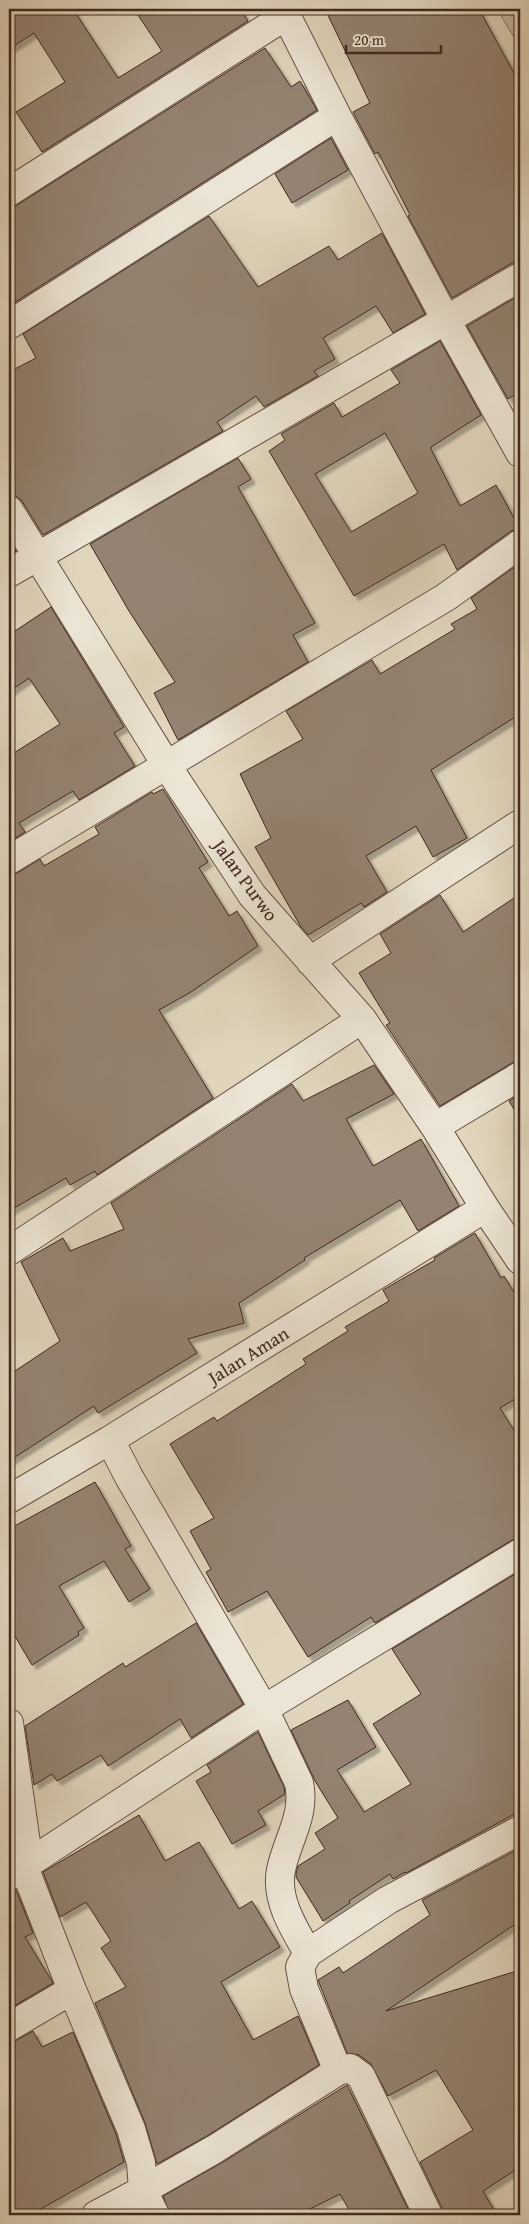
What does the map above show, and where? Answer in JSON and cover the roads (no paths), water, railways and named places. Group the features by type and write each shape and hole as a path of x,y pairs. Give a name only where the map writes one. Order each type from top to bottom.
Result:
{"street":[{"path":"9,192 285,12 337,116 446,320 520,452"},
{"path":"9,325 337,116"},
{"path":"9,573 37,555 520,277"},
{"name":"Jalan Purwo","path":"9,510 167,766 252,895 362,1020 435,1127 520,1260"},
{"path":"9,860 446,597 520,544"},
{"path":"310,961 520,824"},
{"path":"9,1251 362,1020"},
{"path":"435,1127 520,1076"},
{"name":"Jalan Aman","path":"9,1499 110,1440 485,1208"},
{"path":"110,1440 129,1477 264,1709 294,1770 301,1793 299,1814 281,1870 281,1890 292,1927 308,1953"},
{"path":"16,1871 264,1709 520,1553"},
{"path":"9,1723 26,1843 16,1871 72,1990 131,2129 141,2163 143,2190 156,2215"},
{"path":"338,2071 304,1989 300,1967 308,1953 388,1900 520,1830"},
{"path":"9,2027 72,1990"},
{"path":"96,2215 215,2148 338,2071 350,2068 361,2076 428,2215"}]}
